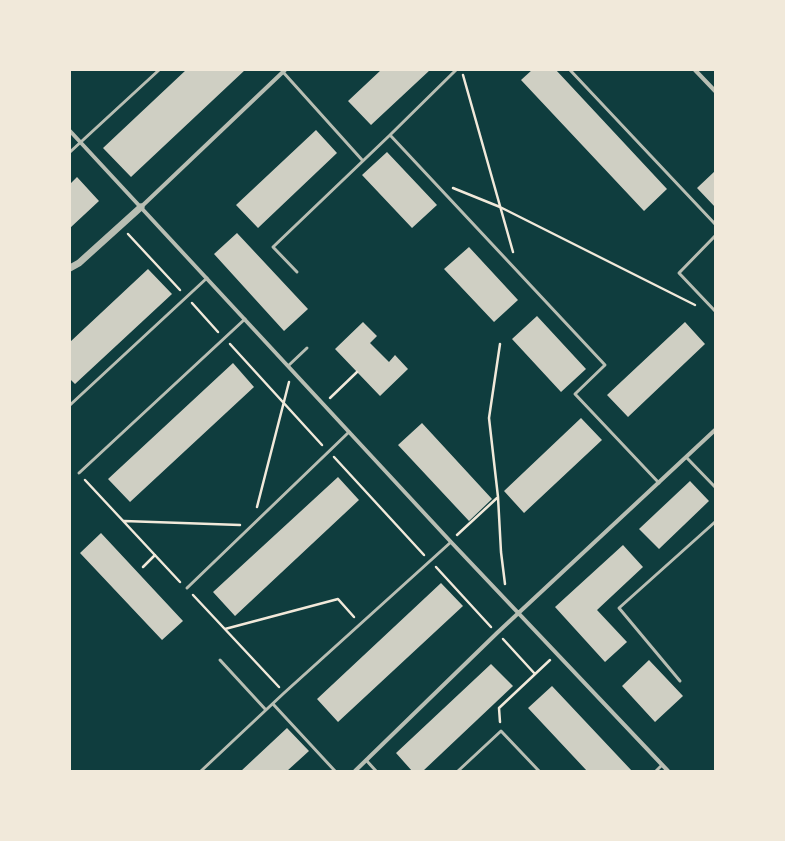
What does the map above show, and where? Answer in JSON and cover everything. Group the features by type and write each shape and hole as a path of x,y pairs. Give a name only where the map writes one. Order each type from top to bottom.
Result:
{"street":[{"path":"696,70 715,91"},
{"path":"70,268 79,263 140,207 284,71"},
{"path":"70,130 451,542 668,771"},
{"path":"354,771 518,613 715,430"}],"lane":[{"path":"70,152 159,70"},
{"path":"297,272 273,247 456,70"},
{"path":"570,70 715,224"},
{"path":"284,71 363,161"},
{"path":"390,135 605,365 575,394 659,483"},
{"path":"715,236 679,273 715,311"},
{"path":"70,405 207,278"},
{"path":"79,474 245,319"},
{"path":"288,366 307,348"},
{"path":"187,588 349,432"},
{"path":"686,457 715,487"},
{"path":"680,681 618,608 715,522"},
{"path":"201,771 284,693 451,542"},
{"path":"220,660 266,710"},
{"path":"273,704 334,771"},
{"path":"458,771 501,731 539,771"},
{"path":"366,760 376,771"},
{"path":"656,771 662,765"}],"path":[{"path":"462,70 519,273"},
{"path":"452,187 500,207 701,308"},
{"path":"500,344 489,418 498,497 501,552 508,602"},
{"path":"124,521 253,525 292,370"},
{"path":"323,404 357,372"},
{"path":"79,474 284,693"},
{"path":"451,542 498,497"},
{"path":"143,567 155,555"},
{"path":"225,629 338,599 360,624"},
{"path":"501,731 499,708 557,654"}],"building":[{"path":"186,70 245,70 131,177 103,148"},
{"path":"381,70 430,70 371,125 348,101"},
{"path":"532,70 556,70 667,189 644,211 521,80"},
{"path":"316,130 337,153 258,228 236,205"},
{"path":"387,152 437,205 412,228 362,175"},
{"path":"715,171 715,207 697,188"},
{"path":"77,177 99,201 70,228 70,184"},
{"path":"237,233 308,309 284,331 214,254"},
{"path":"469,247 518,300 494,322 444,269"},
{"path":"148,269 172,294 75,384 70,379 70,342"},
{"path":"537,316 586,369 561,392 512,339"},
{"path":"363,322 377,336 370,343 389,362 395,355 408,369 380,396 335,349"},
{"path":"685,322 705,344 628,417 607,395"},
{"path":"233,363 254,387 130,502 108,479"},
{"path":"581,418 602,440 524,513 504,491"},
{"path":"422,423 492,499 469,521 398,445"},
{"path":"338,477 359,500 235,616 213,592"},
{"path":"690,481 709,501 659,549 639,529"},
{"path":"101,533 183,621 162,640 80,553"},
{"path":"623,545 643,567 597,610 627,642 605,662 555,607"},
{"path":"441,583 463,606 338,722 317,699"},
{"path":"649,660 683,696 655,722 622,686"},
{"path":"491,664 513,686 423,771 412,771 396,753"},
{"path":"552,686 632,771 587,771 528,708"},
{"path":"287,728 309,751 287,771 241,771"}]}
